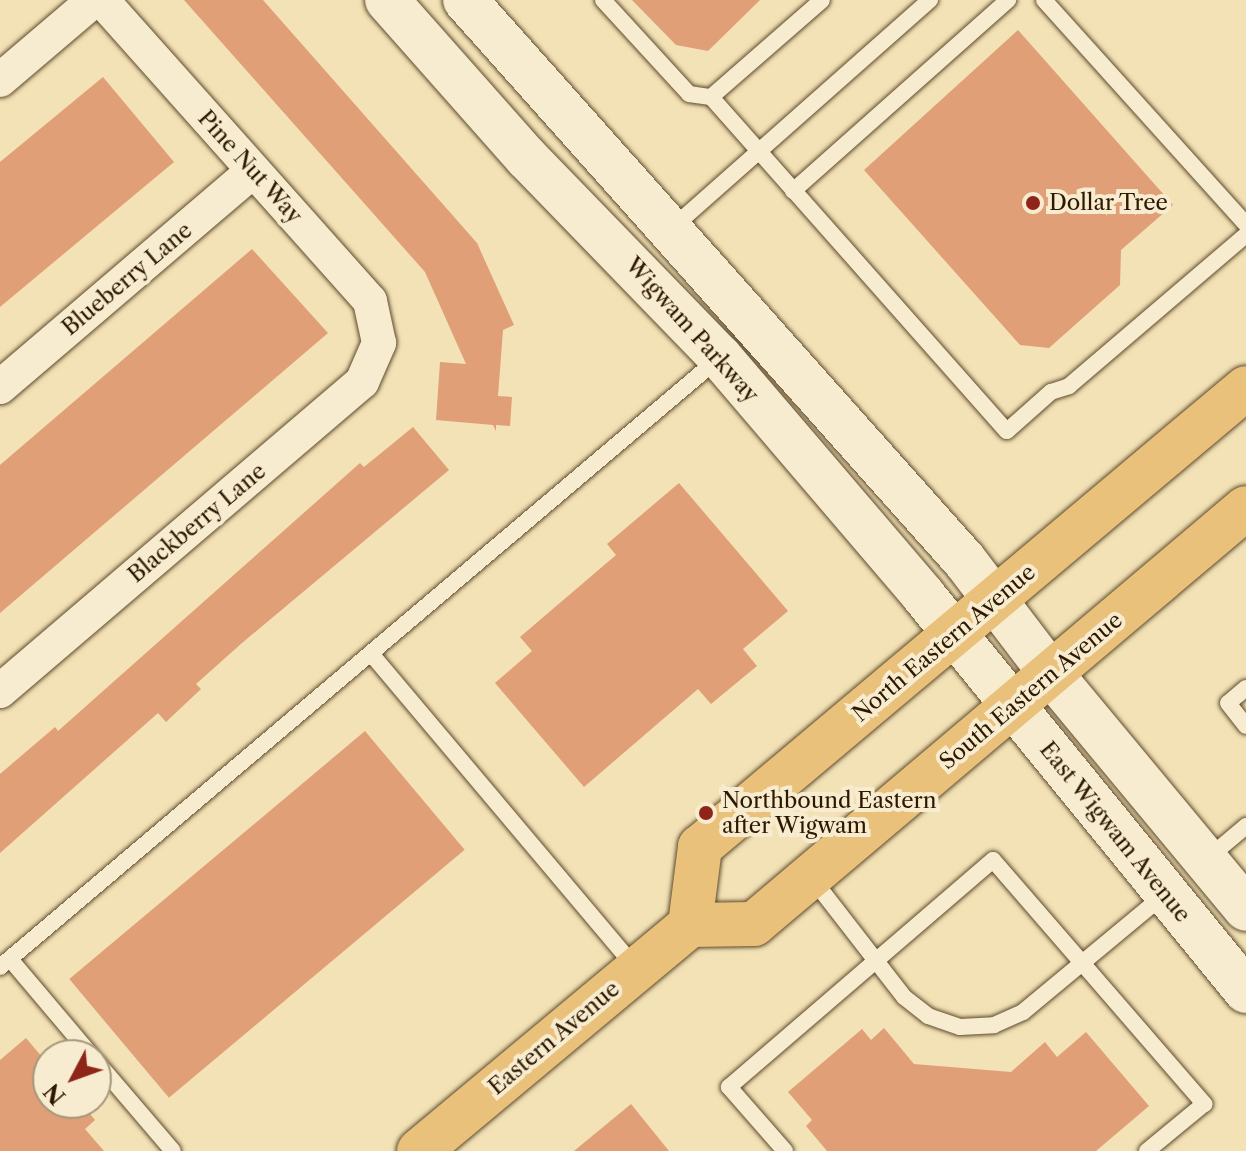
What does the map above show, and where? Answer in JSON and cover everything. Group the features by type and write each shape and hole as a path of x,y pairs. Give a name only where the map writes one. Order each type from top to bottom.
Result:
{"main road":[{"name":"Wigwam Parkway","path":"387,0 527,158 720,357 985,672"},
{"path":"465,0 965,561 1052,675 1246,909"},
{"name":"North Eastern Avenue","path":"690,925 700,847 1246,388"},
{"name":"South Eastern Avenue","path":"690,925 754,924 1246,508"},
{"name":"East Wigwam Avenue","path":"985,672 1246,991"},
{"name":"Eastern Avenue","path":"419,1151 690,925"}],"street":[{"path":"0,80 94,0"},
{"name":"Pine Nut Way","path":"102,0 370,301 379,343"},
{"name":"Blueberry Lane","path":"0,387 253,171"},
{"name":"Blackberry Lane","path":"0,691 362,382 379,343"}],"lane":[{"path":"603,0 689,94 711,97 1007,431 1051,392 1069,386 1246,235"},
{"path":"711,97 822,0"},
{"path":"670,230 930,0"},
{"path":"793,191 1008,0"},
{"path":"1044,0 1246,224"},
{"path":"76,1039 5,963 373,656 720,357"},
{"path":"373,656 636,969"},
{"path":"1246,688 1228,703 1246,726"},
{"path":"1206,860 1246,826"},
{"path":"785,1151 729,1087 993,860 1204,1104 1147,1151"},
{"path":"810,876 874,962 928,1016 960,1027 994,1025 1023,1012 1165,894"},
{"path":"112,1080 173,1151"}],"building":[{"path":"184,0 263,0 477,243 514,325 503,330 498,396 512,397 510,426 496,425 496,431 493,425 436,420 440,362 466,364 425,272"},
{"path":"632,0 760,0 708,51 676,45"},
{"path":"1018,30 1173,205 1121,250 1120,285 1049,348 1020,345 864,170"},
{"path":"103,77 174,162 0,307 0,162"},
{"path":"252,249 328,333 0,613 0,465"},
{"path":"413,427 449,470 242,643 196,684 201,689 166,722 158,713 0,853 0,774 55,727 58,731 360,463 364,467"},
{"path":"679,483 788,611 743,649 757,666 711,704 698,689 584,787 495,683 532,651 520,637 616,555 607,544"},
{"path":"365,731 465,850 169,1098 69,979"},
{"path":"884,1028 914,1064 1011,1072 1045,1042 1057,1057 1086,1032 1149,1106 1096,1151 827,1151 806,1126 812,1120 788,1092 862,1029 871,1040"},
{"path":"26,1038 32,1045 32,1119 94,1119 85,1129 104,1151 0,1151 0,1060"},
{"path":"631,1104 669,1151 574,1151"}],"place":[{"name":"Dollar Tree","path":"1033,203"},
{"name":"Northbound Eastern after Wigwam","path":"706,813"}]}
